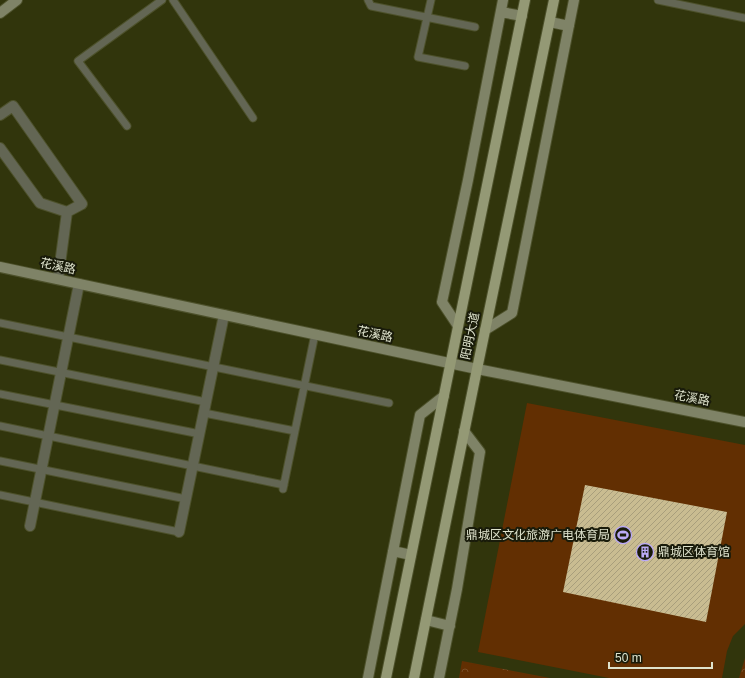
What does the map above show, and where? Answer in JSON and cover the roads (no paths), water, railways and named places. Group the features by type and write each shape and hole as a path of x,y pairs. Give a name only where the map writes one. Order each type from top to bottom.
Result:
{"main road":[{"name":"阳明大道","path":"386,678 525,0"},
{"name":"阳明大道","path":"414,678 554,0"}],"street":[{"path":"0,13 17,0"},
{"path":"458,326 442,302 468,180 503,0"},
{"path":"485,330 512,313 574,0"},
{"path":"501,12 522,16"},
{"path":"550,22 569,26"},
{"path":"0,115 13,106 82,204 67,212 40,203 0,148"},
{"path":"58,279 67,212"},
{"name":"花溪路","path":"0,267 477,369 745,422"},
{"path":"30,526 79,284"},
{"path":"179,532 224,315"},
{"path":"368,678 420,415 444,396"},
{"path":"439,678 450,626 480,452 464,431"},
{"path":"393,551 411,555"},
{"path":"426,620 450,626"}],"lane":[{"path":"127,126 78,61 162,0"},
{"path":"173,0 253,118"},
{"path":"368,0 371,6 475,26"},
{"path":"431,0 418,57 465,66"},
{"path":"658,0 745,18"},
{"path":"0,323 389,403"},
{"path":"0,426 193,466 284,487 315,334"},
{"path":"0,360 206,402"},
{"path":"0,394 200,434"},
{"path":"204,413 295,431"},
{"path":"0,461 186,499"},
{"path":"0,495 179,532"}],"place":[{"name":"鼎城区文化旅游广电体育局","path":"623,535"},
{"name":"鼎城区体育馆","path":"645,552"}]}
